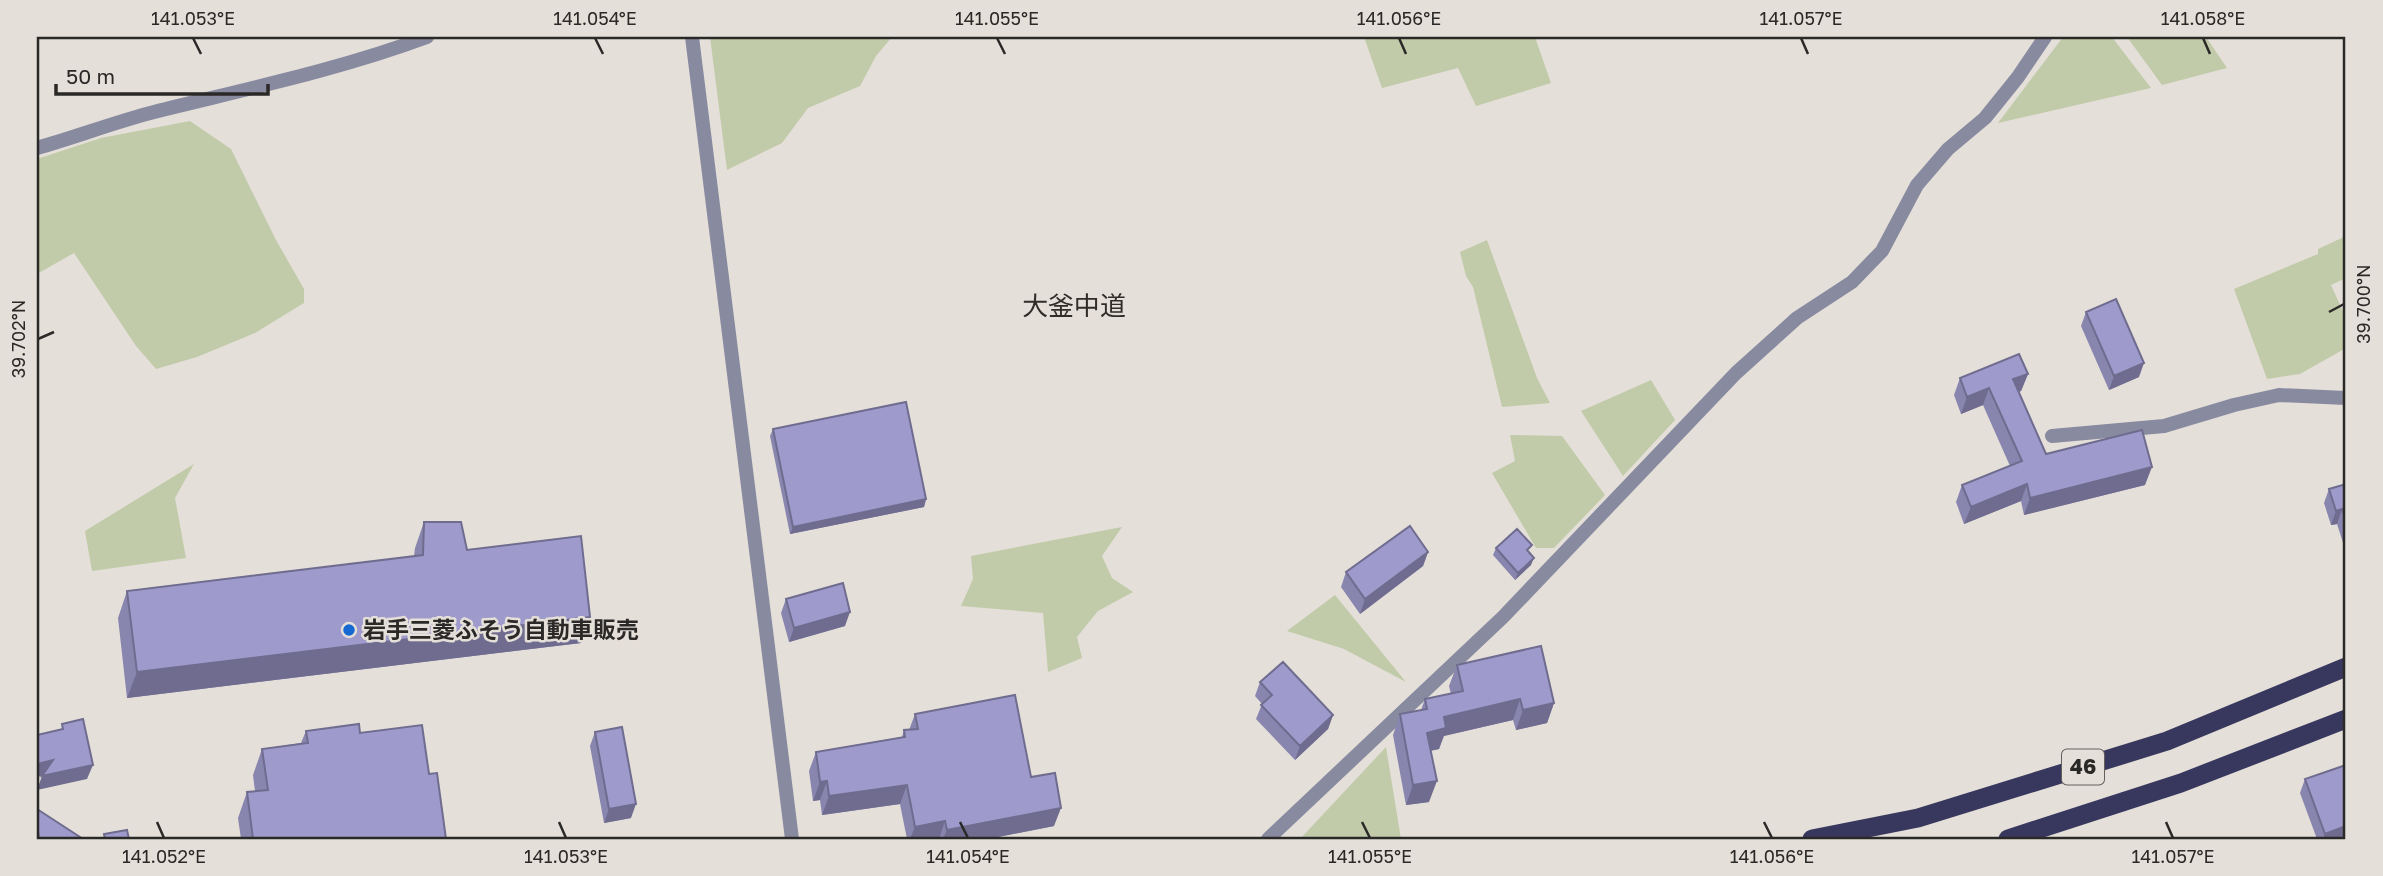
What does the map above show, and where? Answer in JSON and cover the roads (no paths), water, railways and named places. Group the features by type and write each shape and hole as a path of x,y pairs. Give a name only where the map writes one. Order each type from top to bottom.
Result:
{"highway":[{"name":"46","path":"1812,839 1918,818 2167,741 2346,667"},
{"name":"46","path":"2008,839 2181,783 2346,719"}],"street":[{"path":"37,148 151,113 295,79 376,56 427,37"},
{"path":"692,37 792,839"},
{"path":"1268,839 1503,617 1736,373 1797,318 1852,282 1867,267 1882,251 1917,185 1948,149 1984,118 2018,77 2045,37"},
{"path":"2052,436 2164,426 2234,404 2279,395 2346,398"}],"place":[{"name":"岩手三菱ふそう自動車販売","path":"349,630"}],"district":[{"name":"大釜中道","path":"1074,306"}]}
